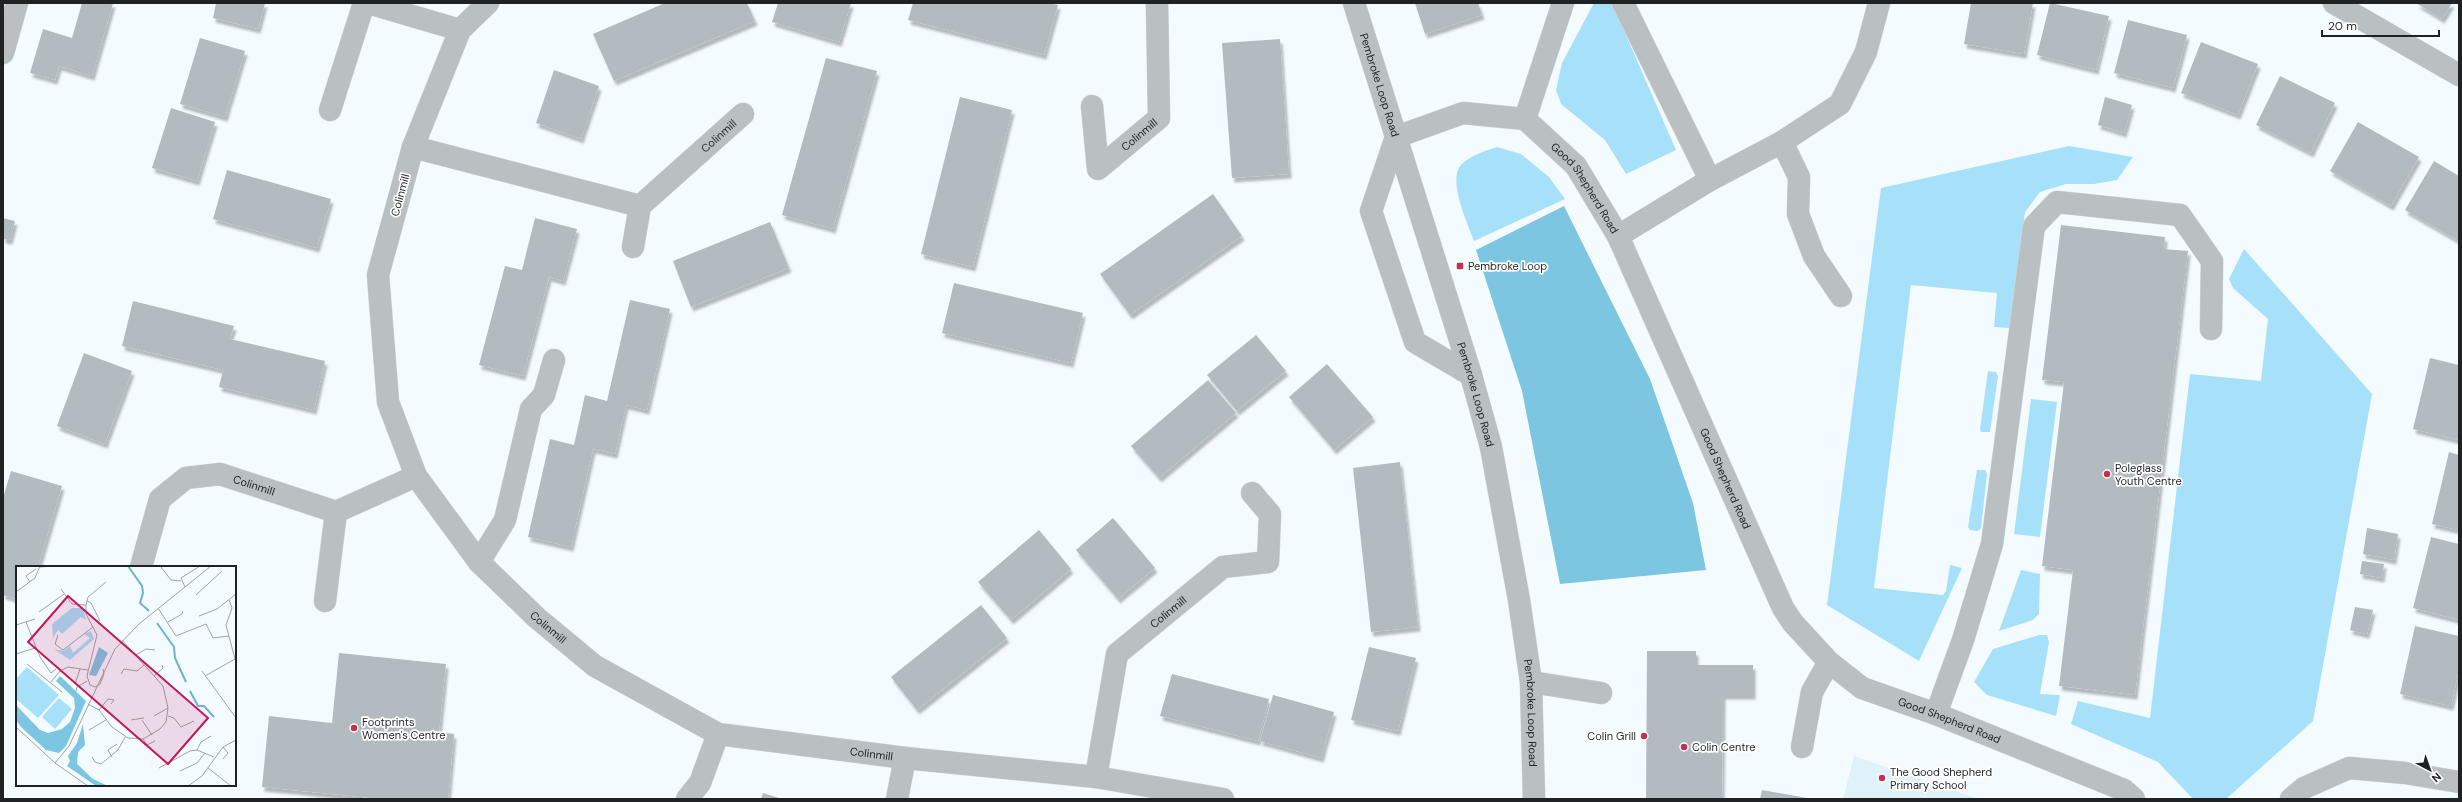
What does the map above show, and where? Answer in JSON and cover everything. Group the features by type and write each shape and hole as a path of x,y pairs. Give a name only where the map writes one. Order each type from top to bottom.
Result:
{"street":[{"path":"3,53 17,3"},
{"path":"330,110 364,3"},
{"path":"368,3 460,30"},
{"name":"Colinmill","path":"488,3 460,30 413,147 378,275 388,402 416,476 479,562 537,618 595,666 718,734 905,758 1096,777 1223,799"},
{"name":"Colinmill","path":"1092,106 1098,169 1159,118 1157,3"},
{"name":"Pembroke Loop Road","path":"1354,3 1471,375 1491,447 1519,600 1531,682 1534,799"},
{"path":"1471,375 1415,342 1371,211 1396,137 1463,113 1524,119 1563,3"},
{"path":"1623,3 1710,180"},
{"path":"1618,236 1710,180 1782,142 1840,104 1866,52 1879,3"},
{"path":"2334,3 2459,75"},
{"name":"Colinmill","path":"640,206 743,114"},
{"name":"Good Shepherd Road","path":"1524,119 1576,166 1618,236 1783,608 1792,623 1829,662 1862,688 1936,714 2124,790 2134,799"},
{"path":"1782,142 1799,176 1798,214 1814,256 1841,296"},
{"path":"413,147 640,206 633,247"},
{"path":"1936,714 1963,640 1992,544 2034,226 2057,202 2180,215 2212,261 2211,329"},
{"path":"479,562 505,520 531,409 544,395 554,360"},
{"name":"Colinmill","path":"141,566 160,499 186,478 220,474 336,512"},
{"path":"325,601 336,512 416,476"},
{"name":"Colinmill","path":"1096,777 1117,654 1223,568 1268,562 1270,514 1252,494"},
{"path":"1802,747 1812,692 1829,662"},
{"path":"1531,682 1601,693"},
{"path":"688,799 700,783 718,734"},
{"path":"897,799 905,758"},
{"path":"2291,799 2304,788 2349,768 2405,773 2459,782"}],"shaded area":[{"path":"1594,3 1612,3 1676,150 1626,174 1605,140 1561,104 1556,90 1562,63"},
{"path":"2069,146 2133,157 2117,180 2094,184 2066,184 2040,192 2025,212 2010,328 1994,327 1997,293 1911,285 1874,588 1943,595 1946,591 1950,565 1962,568 1919,661 1827,605 1881,188"},
{"path":"1497,147 1521,154 1549,177 1565,199 1474,241 1457,191 1457,172 1461,165 1469,159"},
{"path":"1564,206 1650,379 1693,503 1706,570 1560,584 1522,391 1476,250"},
{"path":"2244,249 2372,394 2313,721 2226,799 2193,799 2158,762 2071,724 2078,701 2150,718 2190,374 2261,381 2268,319 2233,288 2229,279"},
{"path":"1988,371 1996,372 1998,376 1990,432 1981,432 1980,429"},
{"path":"2031,399 2057,402 2040,537 2014,534"},
{"path":"1977,470 1985,470 1987,474 1981,528 1978,531 1970,530 1968,527"},
{"path":"2021,570 2040,574 2039,614 2033,620 1999,631"},
{"path":"2039,635 2047,635 2049,642 2040,694 2060,695 2056,716 1987,695 1974,682 1993,649"},
{"name":"The Good Shepherd Primary School","path":"1854,756 1978,799 1843,799"}],"building":[{"path":"82,3 113,3 92,76 59,66 55,80 30,73 43,29 72,38"},
{"path":"216,3 265,3 258,29 213,18"},
{"path":"665,3 747,3 755,21 614,81 593,34"},
{"path":"778,3 851,3 839,42 772,22"},
{"path":"913,3 1049,3 1058,5 1044,55 908,20"},
{"path":"1415,3 1478,3 1482,15 1425,34"},
{"path":"1971,3 2033,3 2024,54 1964,44"},
{"path":"2050,3 2109,16 2096,70 2037,55"},
{"path":"2416,3 2452,3 2442,19"},
{"path":"2128,20 2187,35 2173,88 2114,73"},
{"path":"200,38 245,51 225,117 180,104"},
{"path":"1280,39 1289,174 1232,178 1222,43"},
{"path":"2201,42 2258,64 2238,115 2181,93"},
{"path":"826,58 877,71 833,229 782,215"},
{"path":"554,70 599,86 581,139 536,123"},
{"path":"2280,76 2335,103 2311,153 2256,125"},
{"path":"960,97 1012,110 973,267 921,254"},
{"path":"2105,97 2132,105 2124,133 2098,125"},
{"path":"171,108 215,122 197,181 152,168"},
{"path":"2358,122 2419,157 2391,206 2330,171"},
{"path":"2434,161 2459,176 2459,241 2405,210"},
{"path":"227,170 331,199 317,248 213,219"},
{"path":"1213,194 1242,236 1130,315 1100,274"},
{"path":"3,218 15,221 10,240 3,239"},
{"path":"535,218 577,229 563,281 549,277 523,376 479,365 505,266 522,270"},
{"path":"770,222 789,268 691,307 673,261"},
{"name":"Poleglass Youth Centre","path":"2061,225 2165,237 2164,249 2188,251 2135,695 2059,686 2073,570 2042,566 2064,382 2042,380"},
{"path":"954,283 1083,313 1071,363 942,333"},
{"path":"630,300 670,309 647,410 626,405 615,454 593,449 571,547 528,537 550,439 574,445 585,395 607,401"},
{"path":"133,301 234,326 230,339 325,361 314,410 219,387 223,370 122,346"},
{"path":"1256,335 1286,371 1237,411 1207,375"},
{"path":"84,353 132,371 105,444 57,426"},
{"path":"2430,358 2459,365 2459,440 2413,429"},
{"path":"1327,364 1373,417 1334,450 1289,397"},
{"path":"1208,380 1236,413 1159,478 1131,446"},
{"path":"2449,452 2459,455 2459,530 2432,524"},
{"path":"1400,462 1418,627 1371,632 1353,468"},
{"path":"11,471 62,486 38,566 16,566 16,599 3,595 3,498"},
{"path":"1113,518 1155,568 1118,599 1076,550"},
{"path":"2367,528 2398,534 2394,560 2363,554"},
{"path":"1039,530 1071,569 1011,620 978,582"},
{"path":"2431,537 2459,544 2459,620 2413,608"},
{"path":"2362,561 2384,564 2382,578 2360,574"},
{"path":"981,605 1007,638 917,710 891,677"},
{"path":"2355,607 2373,610 2367,634 2350,630"},
{"path":"2415,626 2459,636 2459,669 2451,706 2400,694"},
{"path":"1369,647 1416,658 1398,731 1351,720"},
{"name":"Colin Centre","path":"1647,651 1696,651 1696,665 1753,665 1753,695 1723,695 1722,799 1646,799"},
{"name":"Footprints Women's Centre","path":"339,653 446,664 439,732 454,734 448,799 382,799 262,787 269,716 332,723"},
{"path":"1172,674 1269,699 1258,741 1160,716"},
{"path":"1273,695 1334,712 1321,758 1260,741"},
{"path":"1762,790 1807,798 1807,799 1760,799"},
{"path":"763,793 782,799 761,799"}],"place":[{"name":"Pembroke Loop","path":"1460,266"},
{"name":"Poleglass Youth Centre","path":"2107,474"},
{"name":"Footprints Women's Centre","path":"354,728"},
{"name":"Colin Grill","path":"1644,736"},
{"name":"Colin Centre","path":"1684,747"},
{"name":"The Good Shepherd Primary School","path":"1882,778"}]}
